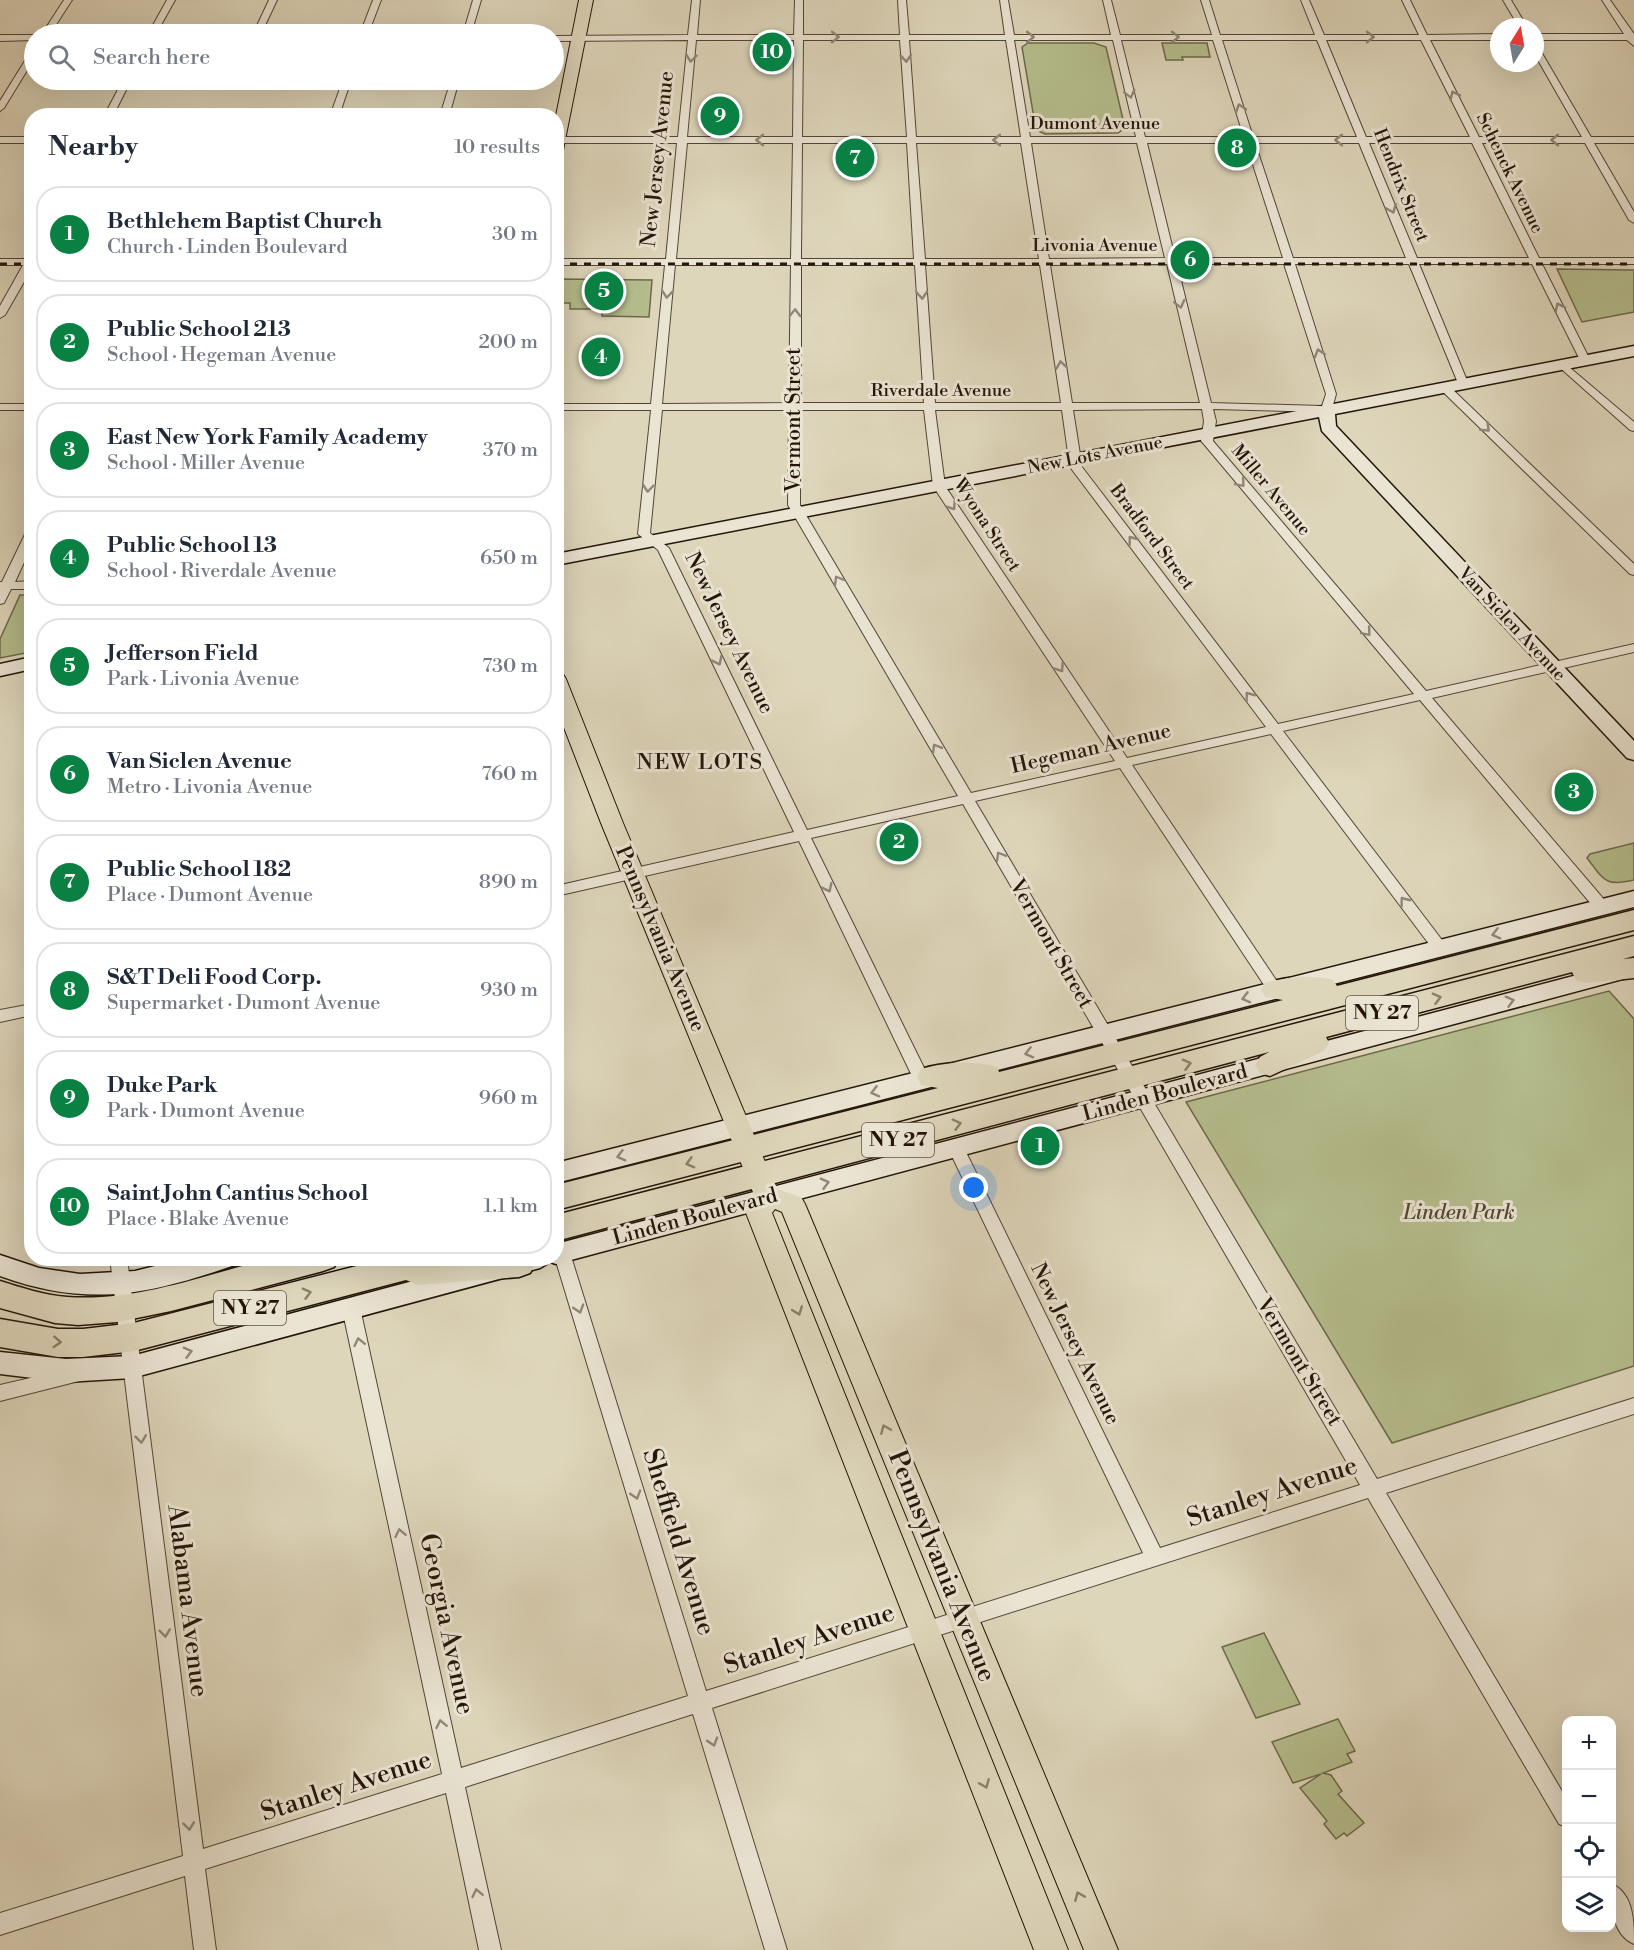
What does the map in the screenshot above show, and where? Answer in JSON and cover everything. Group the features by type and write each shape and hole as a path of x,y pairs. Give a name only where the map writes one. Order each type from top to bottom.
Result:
{"highway":[{"path":"1498,969 1591,910"},
{"name":"Linden Boulevard","path":"564,1245 753,1162 1042,1073 1123,1066 1362,1018 1634,920"},
{"name":"Linden Boulevard","path":"564,1197 753,1162 1123,1066 1391,983 1498,969 1634,946"},
{"path":"1498,969 1634,968"},
{"path":"1275,990 1391,983"},
{"path":"1270,1065 1362,1018"},
{"path":"927,1079 1042,1073"},
{"name":"Linden Boulevard","path":"0,1294 31,1305 56,1310 124,1310 292,1266"},
{"name":"Linden Boulevard","path":"124,1310 178,1326 410,1266"},
{"path":"372,1276 445,1266"},
{"name":"Linden Boulevard","path":"0,1333 28,1340 85,1343 124,1310"}],"main road":[{"path":"564,109 586,0"},
{"name":"Pennsylvania Avenue","path":"564,699 633,873 753,1162 759,1213 1051,1950"},
{"name":"Pennsylvania Avenue","path":"753,1162 792,1204 1101,1950"}],"street":[{"path":"52,24 68,0"},
{"path":"158,24 171,0"},
{"path":"262,24 273,0"},
{"path":"368,24 376,0"},
{"path":"470,24 477,0"},
{"name":"New Jersey Avenue","path":"696,0 644,534 663,548 802,835 927,1079"},
{"name":"Vermont Street","path":"799,0 794,505 1562,1810"},
{"name":"Wyona Street","path":"902,0 930,406 939,486 1275,990"},
{"name":"Bradford Street","path":"1004,0 1076,467 1440,948"},
{"name":"Miller Avenue","path":"1107,0 1206,406 1209,422 1206,441 1421,696 1591,910"},
{"name":"Van Siclen Avenue","path":"1205,0 1331,394 1326,409 1328,427 1634,753"},
{"name":"Hendrix Street","path":"1305,0 1463,383"},
{"name":"Schenck Avenue","path":"1406,0 1585,360"},
{"path":"1507,0 1518,18"},
{"path":"1606,0 1633,39"},
{"path":"564,38 1490,37"},
{"path":"1544,37 1633,39"},
{"path":"0,38 24,38"},
{"path":"1544,64 1634,219"},
{"path":"0,108 24,69"},
{"path":"112,108 122,90"},
{"path":"337,108 343,90"},
{"path":"446,108 451,90"},
{"path":"0,140 24,140"},
{"name":"Dumont Avenue","path":"564,144 682,140 1634,140"},
{"path":"0,262 24,261"},
{"name":"Livonia Avenue","path":"564,262 1634,261"},
{"path":"0,315 24,273"},
{"name":"New Lots Avenue","path":"564,558 1634,351"},
{"path":"1562,364 1634,428"},
{"path":"1444,387 1634,571"},
{"name":"Riverdale Avenue","path":"564,407 1206,406 1326,409"},
{"path":"0,407 24,407"},
{"path":"0,600 3,586 24,546"},
{"path":"3,586 24,585"},
{"name":"Hegeman Avenue","path":"564,889 1634,648"},
{"path":"0,670 24,665"},
{"name":"Linden Boulevard","path":"564,1173 956,1148 1275,990 1634,899"},
{"name":"Linden Boulevard","path":"753,1162 927,1079 1123,1066 1270,1065 1634,968"},
{"path":"0,1016 24,1010"},
{"name":"New Jersey Avenue","path":"956,1148 1155,1558"},
{"name":"Linden Boulevard","path":"0,1265 42,1279 80,1285 124,1310 351,1308 498,1266"},
{"name":"Linden Boulevard","path":"0,1363 50,1371 98,1371 124,1310 157,1276 195,1266"},
{"name":"Sheffield Avenue","path":"552,1266 700,1702 776,1950"},
{"name":"Georgia Avenue","path":"351,1308 490,1950"},
{"name":"Alabama Avenue","path":"124,1310 205,1950"},
{"path":"0,1393 98,1371"},
{"name":"Stanley Avenue","path":"0,1924 1634,1406"},
{"path":"1616,1902 1634,1933"}],"green space":[{"path":"1028,43 1094,43 1106,47 1125,128 1118,133 1045,134 1036,130 1022,47"},
{"path":"1162,43 1207,43 1210,57 1182,57 1183,60 1166,60"},
{"path":"1557,269 1634,270 1634,312 1582,322"},
{"path":"564,279 652,280 649,317 602,316 602,309 570,309 570,303 564,303"},
{"path":"20,595 24,595 24,653 0,658 0,639"},
{"path":"1634,843 1634,880 1617,883 1606,880 1587,858 1590,854"},
{"name":"Linden Park","path":"1609,991 1634,1019 1634,1366 1392,1443 1186,1102"},
{"path":"1264,1633 1300,1704 1256,1718 1222,1647"},
{"path":"1338,1719 1355,1751 1347,1754 1352,1762 1323,1773 1331,1775 1342,1791 1338,1794 1364,1823 1347,1836 1344,1833 1336,1839 1324,1824 1327,1821 1300,1788 1321,1774 1293,1783 1272,1742"}],"railway":[{"path":"0,264 24,264"},
{"path":"564,264 1634,264"}],"place":[{"name":"Saint John Cantius School","path":"772,52"},
{"name":"Duke Park","path":"720,116"},
{"name":"S&T Deli Food Corp.","path":"1237,148"},
{"name":"Public School 182","path":"855,158"},
{"name":"Van Siclen Avenue","path":"1190,260"},
{"name":"Jefferson Field","path":"604,291"},
{"name":"Public School 13","path":"601,357"},
{"name":"East New York Family Academy","path":"1574,792"},
{"name":"Public School 213","path":"899,842"},
{"name":"Bethlehem Baptist Church","path":"1040,1146"}],"district":[{"name":"NEW LOTS","path":"700,762"}]}
